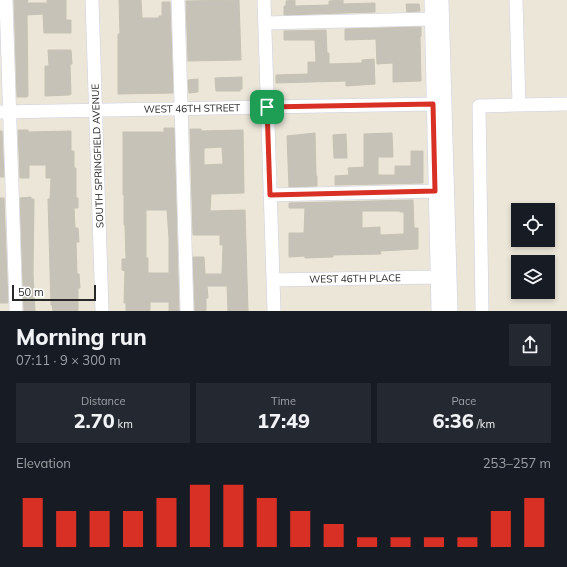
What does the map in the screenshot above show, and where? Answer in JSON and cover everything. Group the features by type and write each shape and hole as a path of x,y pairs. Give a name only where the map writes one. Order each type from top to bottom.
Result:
{"street":[{"path":"6,0 5,112 16,311"},
{"name":"SOUTH SPRINGFIELD AVENUE","path":"92,0 102,311"},
{"path":"178,0 187,311"},
{"path":"264,0 274,311"},
{"path":"431,0 438,311"},
{"path":"442,0 451,311"},
{"path":"516,0 519,105"},
{"path":"265,23 431,19"},
{"name":"WEST 46TH STREET","path":"5,112 433,104"},
{"path":"482,311 479,106 567,104"},
{"path":"270,195 435,191"},
{"name":"WEST 46TH PLACE","path":"273,280 437,277"}],"building":[{"path":"14,0 28,0 27,3 47,3 47,0 66,0 66,20 71,20 71,33 44,33 43,14 27,15 27,97 17,97"},
{"path":"119,0 141,0 142,18 159,18 159,16 162,16 162,2 170,2 173,93 118,94 118,34 120,34"},
{"path":"239,0 241,60 188,61 186,1"},
{"path":"295,0 295,6 329,5 329,1 343,0 343,4 375,3 375,12 284,15 284,6 286,6 286,1"},
{"path":"406,4 419,4 420,11 407,12"},
{"path":"421,27 421,81 393,82 393,63 377,64 376,39 345,40 345,29"},
{"path":"326,30 329,64 362,63 362,60 374,59 375,84 346,86 346,81 276,83 276,75 308,74 308,62 316,62 315,40 284,40 284,31"},
{"path":"48,50 71,50 71,94 69,95 45,96 45,66 49,66"},
{"path":"242,77 242,89 240,89 240,91 216,91 215,78"},
{"path":"198,79 198,92 189,93 188,80"},
{"path":"164,128 174,128 179,311 169,311 169,302 150,302 150,311 126,311 126,303 124,303 125,271 122,270 122,259 126,259 123,195 123,132 164,132","holes":["146,210 167,210 169,273 148,273 148,258 146,258"]},
{"path":"190,129 201,129 201,131 243,130 244,193 211,194 210,211 245,210 248,311 228,311 227,286 207,286 208,298 206,298 206,311 195,311 193,257 204,257 205,274 222,274 223,245 220,245 220,235 193,235","holes":["222,147 223,164 204,165 204,148"]},
{"path":"18,130 28,130 28,132 71,131 71,151 74,151 74,168 76,168 76,198 78,198 78,208 74,208 75,228 78,228 79,242 76,242 77,274 79,274 80,288 78,288 78,311 53,311 51,305 48,199 50,199 51,178 46,178 46,165 29,165 29,178 20,178"},
{"path":"0,131 2,131 4,177 0,177"},
{"path":"315,133 317,186 289,187 287,136"},
{"path":"392,133 393,157 378,157 378,175 395,175 395,166 411,166 411,151 423,151 423,183 335,185 335,176 349,175 348,168 364,167 364,134"},
{"path":"346,134 347,158 334,158 333,135"},
{"path":"31,197 31,199 34,199 33,274 35,311 24,311 20,198"},
{"path":"0,198 4,198 8,303 0,303"},
{"path":"413,200 414,228 418,228 418,249 380,251 381,254 333,255 333,257 289,257 289,233 304,233 305,208 289,208 289,203","holes":["362,211 404,212 404,234 380,235 380,227 362,228"]}],"route":[{"path":"433,104 435,191 270,195 267,107 433,104"}]}
